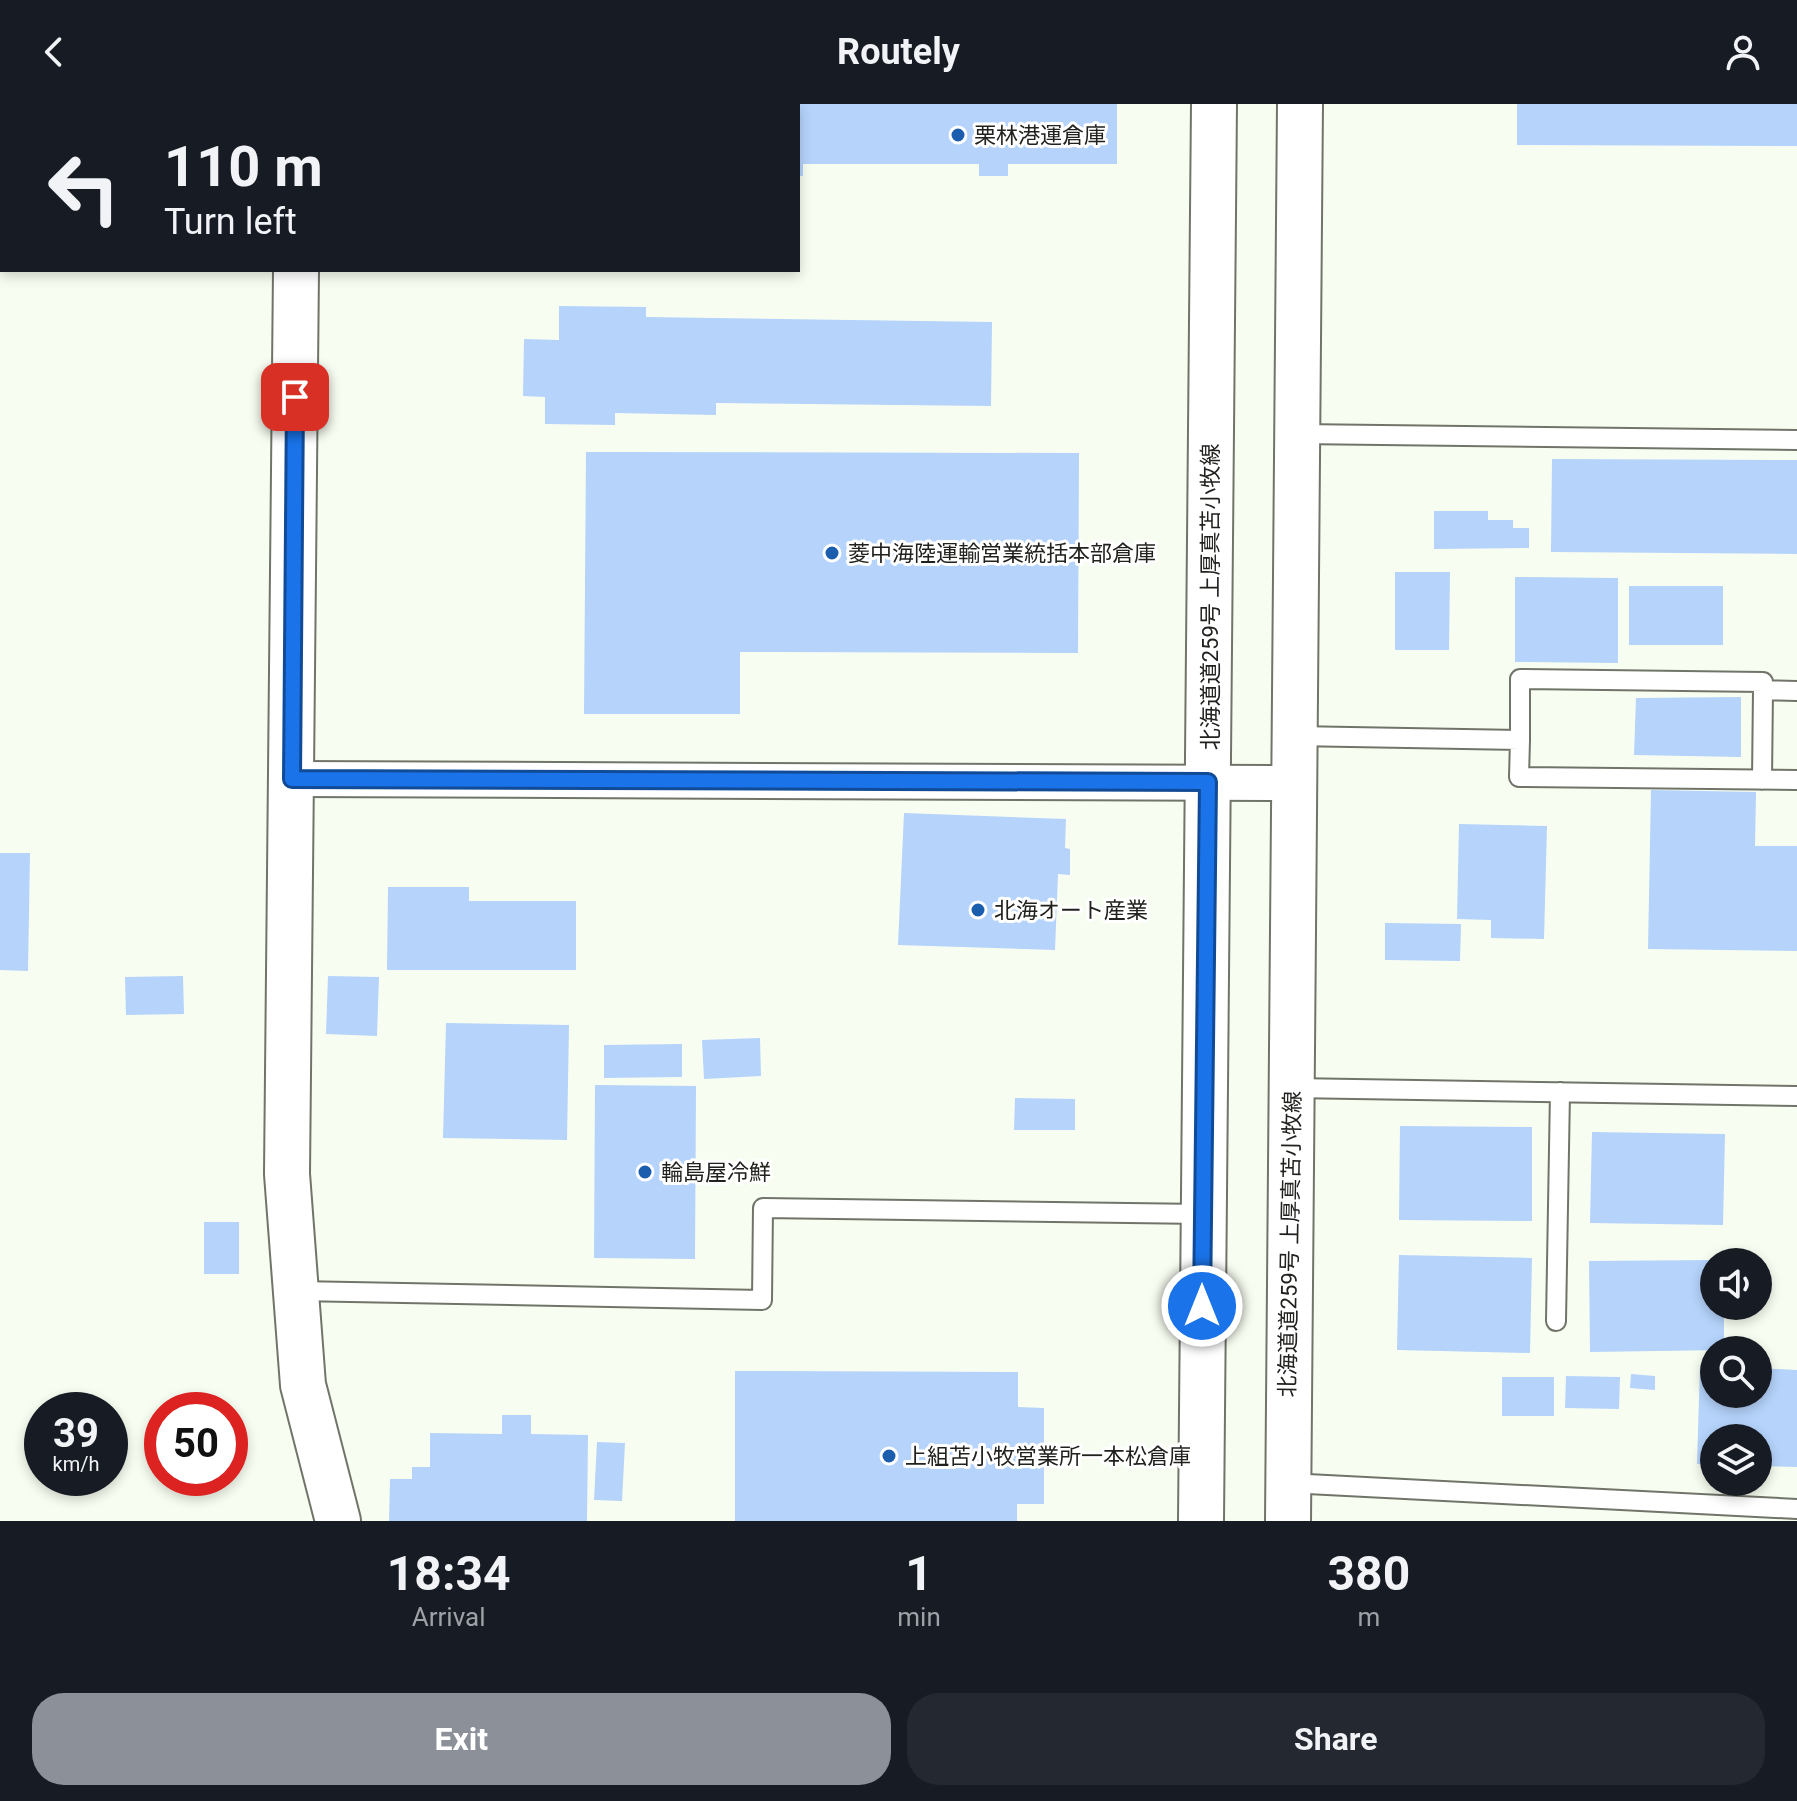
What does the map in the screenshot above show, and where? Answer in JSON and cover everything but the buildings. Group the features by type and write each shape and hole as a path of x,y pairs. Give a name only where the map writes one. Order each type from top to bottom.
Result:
{"main road":[{"name":"北海道道259号 上厚真苫小牧線","path":"1201,1521 1214,104"},
{"name":"北海道道259号 上厚真苫小牧線","path":"1288,1502 1300,104"},
{"path":"296,272 287,1174 303,1385 338,1521"}],"street":[{"path":"292,779 1294,783"}],"lane":[{"path":"1298,434 1797,440"},
{"path":"1762,780 1763,682 1520,679 1519,777 1762,780 1797,780"},
{"path":"1763,690 1797,691"},
{"path":"1294,736 1520,740"},
{"path":"1292,1088 1797,1096"},
{"path":"1556,1321 1560,1092"},
{"path":"294,1291 762,1300 763,1208 1203,1214"},
{"path":"1288,1502 1797,1509"}],"place":[{"name":"栗林港運倉庫","path":"958,135"},
{"name":"菱中海陸運輸営業統括本部倉庫","path":"832,553"},
{"name":"北海オート産業","path":"978,910"},
{"name":"輪島屋冷鮮","path":"645,1172"},
{"name":"上組苫小牧営業所一本松倉庫","path":"889,1456"}],"route":[{"path":"295,397 292,779 1208,782 1202,1306"}]}
